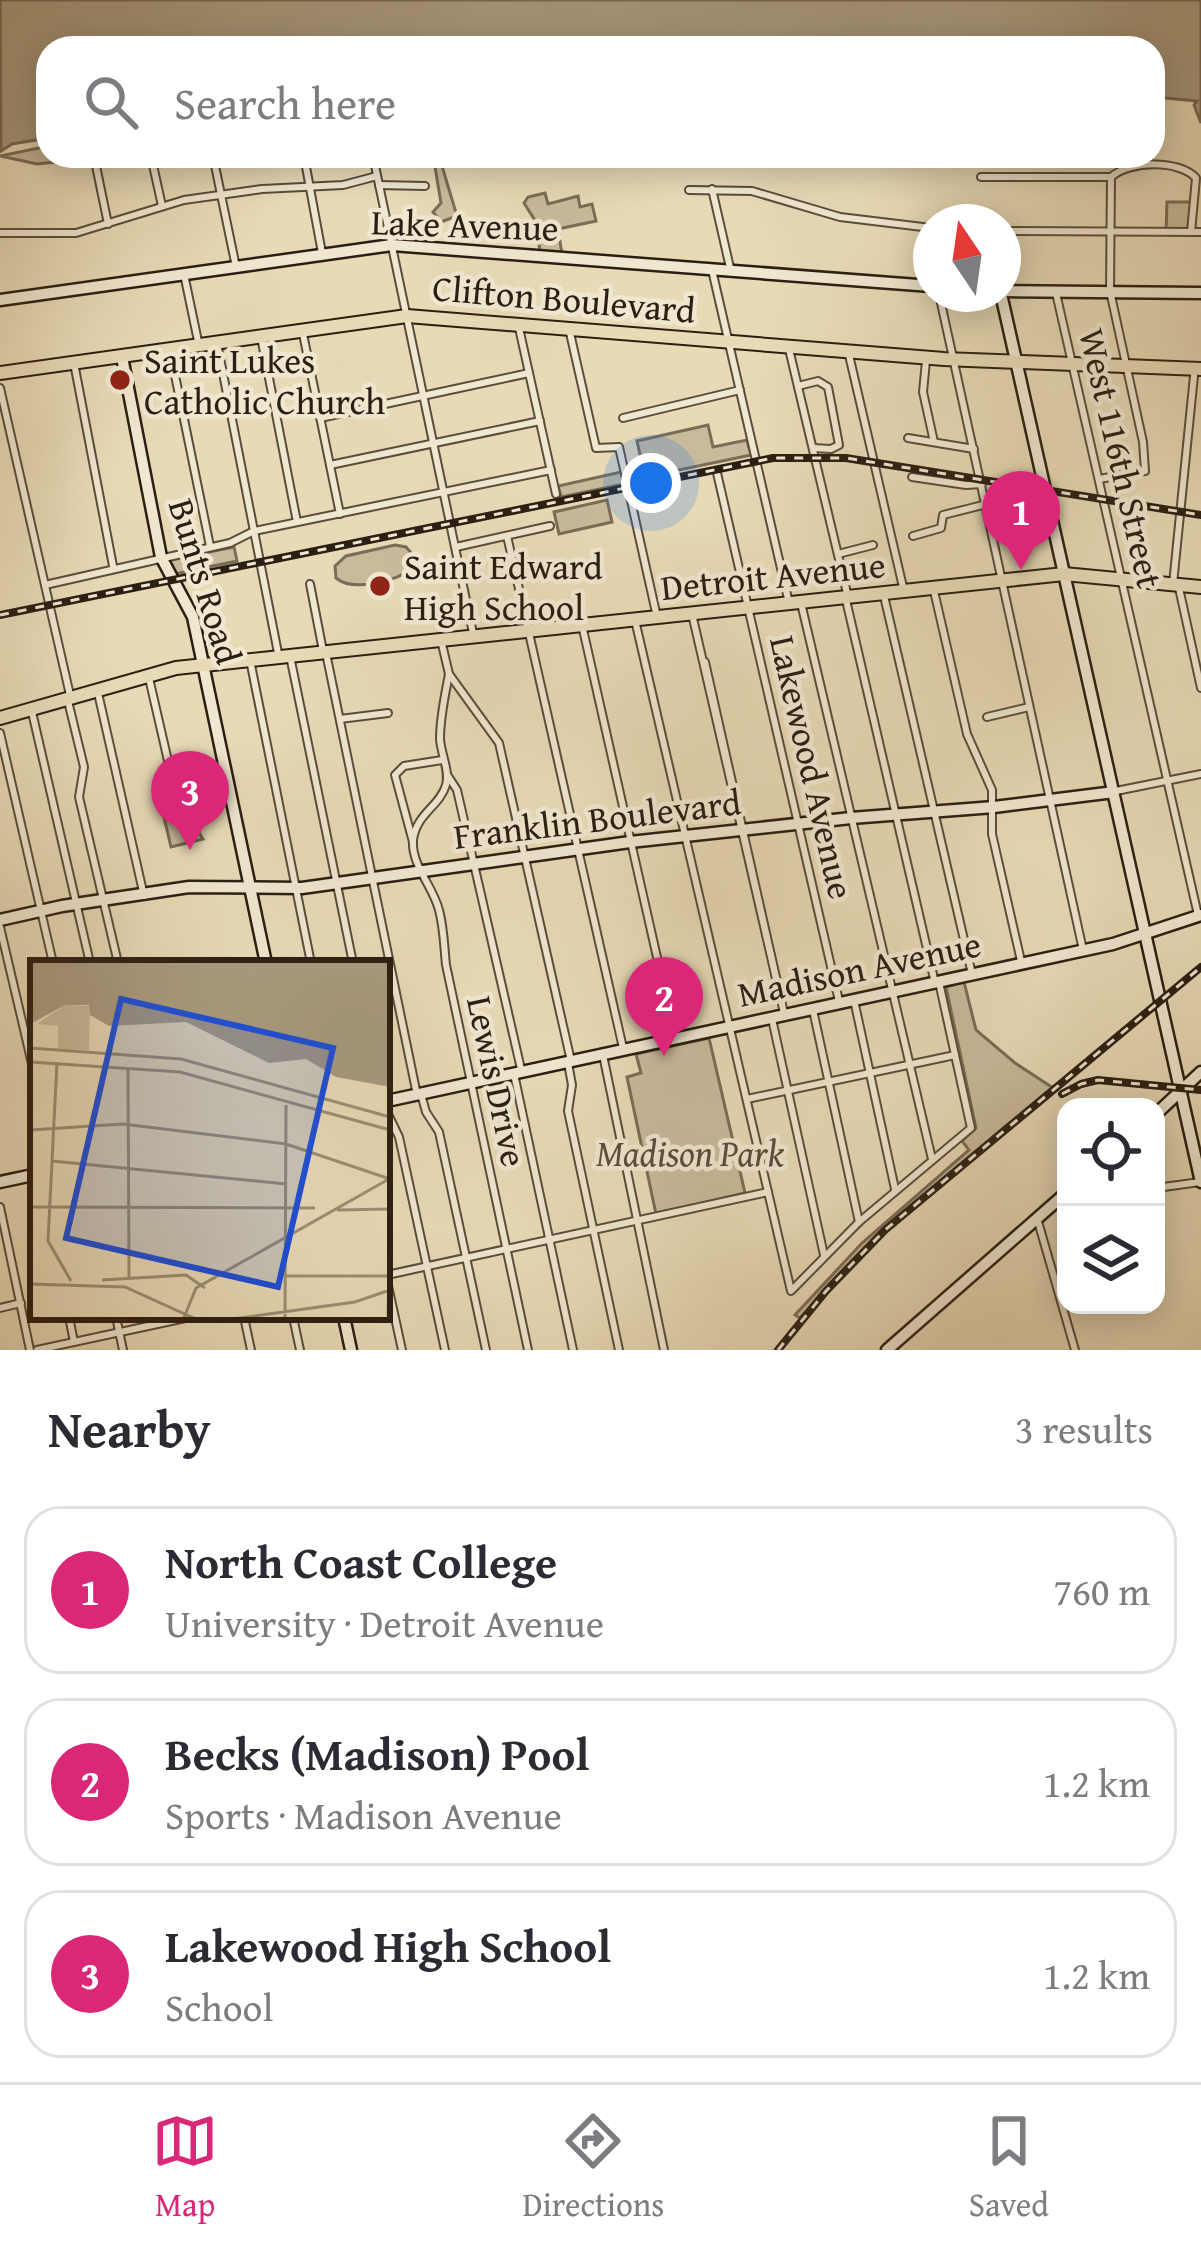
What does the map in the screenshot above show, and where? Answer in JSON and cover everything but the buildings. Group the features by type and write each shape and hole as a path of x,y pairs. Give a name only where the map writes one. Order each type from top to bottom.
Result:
{"main road":[{"name":"Clifton Boulevard","path":"0,373 407,316 926,358 1198,367"},
{"name":"Detroit Avenue","path":"0,718 148,674 250,660 1064,574 1201,587"}],"street":[{"path":"1165,166 1192,172 1197,182 1191,232"},
{"path":"96,168 108,224"},
{"path":"154,168 162,206"},
{"path":"216,168 236,267"},
{"path":"307,168 323,255"},
{"path":"375,168 474,637"},
{"path":"981,177 1111,177 1125,168"},
{"path":"1099,478 1145,471 1110,291 1111,177"},
{"path":"0,233 76,232 221,194 378,181 425,186"},
{"path":"712,189 731,272"},
{"path":"689,190 766,194 839,217 913,226"},
{"path":"1021,231 1201,232"},
{"name":"Lake Avenue","path":"0,300 392,245 913,285"},
{"path":"712,270 932,1159"},
{"path":"184,274 199,346"},
{"name":"West 116th Street","path":"1056,292 1200,916"},
{"path":"1021,293 1201,293"},
{"path":"944,312 1083,950"},
{"path":"1006,312 1201,1182 1165,1188"},
{"path":"518,325 556,494"},
{"path":"570,329 596,448 619,447 657,617"},
{"path":"302,330 340,514"},
{"path":"261,337 297,522"},
{"path":"217,344 254,531 352,960"},
{"path":"635,620 791,1291 895,1189 970,1128 788,346"},
{"path":"170,351 209,547"},
{"path":"848,351 904,590"},
{"name":"Bunts Road","path":"122,357 161,557 189,605 265,960"},
{"path":"926,358 923,392 934,442"},
{"path":"74,363 113,567"},
{"path":"1198,367 1176,584 1201,688"},
{"path":"320,418 529,373"},
{"path":"798,386 818,381 828,387 839,441 833,448 813,448"},
{"path":"0,388 84,767 80,796 117,960"},
{"path":"622,418 740,390"},
{"path":"330,465 540,422"},
{"path":"908,438 974,448"},
{"path":"45,585 209,547 254,531 551,470"},
{"name":"Lakewood Avenue","path":"717,473 840,1004"},
{"path":"912,477 982,484"},
{"path":"913,536 941,528 943,515 987,504"},
{"path":"456,547 550,526"},
{"path":"508,536 623,1051"},
{"path":"838,554 873,545"},
{"path":"310,584 419,1094 439,1132 486,1350"},
{"path":"933,587 967,734 985,769 994,807 992,834 1022,964"},
{"path":"884,592 972,974"},
{"path":"692,614 777,983 788,1091 824,1257"},
{"path":"582,625 675,1040"},
{"path":"441,640 449,674 440,726 442,760 474,862 573,1350"},
{"path":"250,660 310,960"},
{"path":"148,674 174,787"},
{"path":"449,674 500,743 569,1062 568,1111 619,1350"},
{"path":"97,689 144,896"},
{"path":"987,717 1029,707"},
{"path":"32,709 89,960"},
{"path":"340,719 388,713"},
{"path":"0,733 52,960"},
{"path":"413,842 395,775 404,766 442,760"},
{"name":"Franklin Boulevard","path":"0,923 41,910 196,887 296,889 631,842 1050,801 1201,774"},
{"name":"Lewis Drive","path":"450,788 420,818 413,842 420,869 438,904 446,939 446,965 528,1350"},
{"path":"407,828 417,827"},
{"name":"Madison Avenue","path":"390,1100 1022,964 1200,916"},
{"path":"0,923 30,1055"},
{"path":"854,1000 895,1189"},
{"path":"813,1010 859,1222"},
{"path":"604,1055 664,1350"},
{"path":"747,1099 955,1055"},
{"path":"1165,1106 1201,1072"},
{"path":"390,1118 399,1137 445,1350"},
{"path":"0,1182 30,1176"},
{"path":"390,1277 768,1192"},
{"path":"887,1350 1057,1201"},
{"path":"0,1207 5,1253 34,1350 167,1320"},
{"path":"1037,1218 1076,1350"},
{"path":"390,1292 402,1350"},
{"path":"0,1308 21,1303"},
{"path":"70,1320 74,1342"},
{"path":"117,1320 123,1350"},
{"path":"245,1320 251,1350"},
{"path":"294,1320 300,1350"},
{"path":"345,1320 351,1350"}],"green space":[{"path":"36,148 36,164 0,156"},
{"path":"435,168 443,168 457,216 441,222 433,212 441,203"},
{"path":"545,193 548,204 578,196 580,207 592,204 596,221 558,229 562,254 540,252 536,222 524,203 528,197"},
{"path":"1167,202 1193,202 1191,232 1166,232"},
{"path":"708,425 713,447 747,440 751,455 645,477 637,441"},
{"path":"621,472 624,484 561,497 558,486"},
{"path":"607,500 612,522 559,534 554,512"},
{"path":"395,545 413,555 413,567 406,572 363,585 336,578 335,566 346,556"},
{"path":"234,547 237,561 175,574 169,560"},
{"path":"163,813 189,818 203,839 171,847"},
{"path":"964,982 976,1030 1053,1088 866,1247 800,1318 795,1315 862,1243 969,1150 962,1141 976,1128 946,987"},
{"name":"Madison Park","path":"709,1038 745,1193 656,1214 627,1077 641,1073 636,1054"}],"shaded area":[{"path":"0,0 1201,0 1201,123 1194,105 1197,101 1165,98 1165,36 36,36 36,140 1,151"}],"railway":[{"path":"0,615 773,458 846,458 1201,515"},
{"path":"778,1350 885,1230 1201,967"},
{"path":"1062,1094 1098,1080 1201,1090"}],"place":[{"name":"Saint Lukes Catholic Church","path":"120,380"},
{"name":"North Coast College","path":"1021,570"},
{"name":"Saint Edward High School","path":"380,586"},
{"name":"Lakewood High School","path":"190,850"},
{"name":"Becks (Madison) Pool","path":"664,1056"}]}
